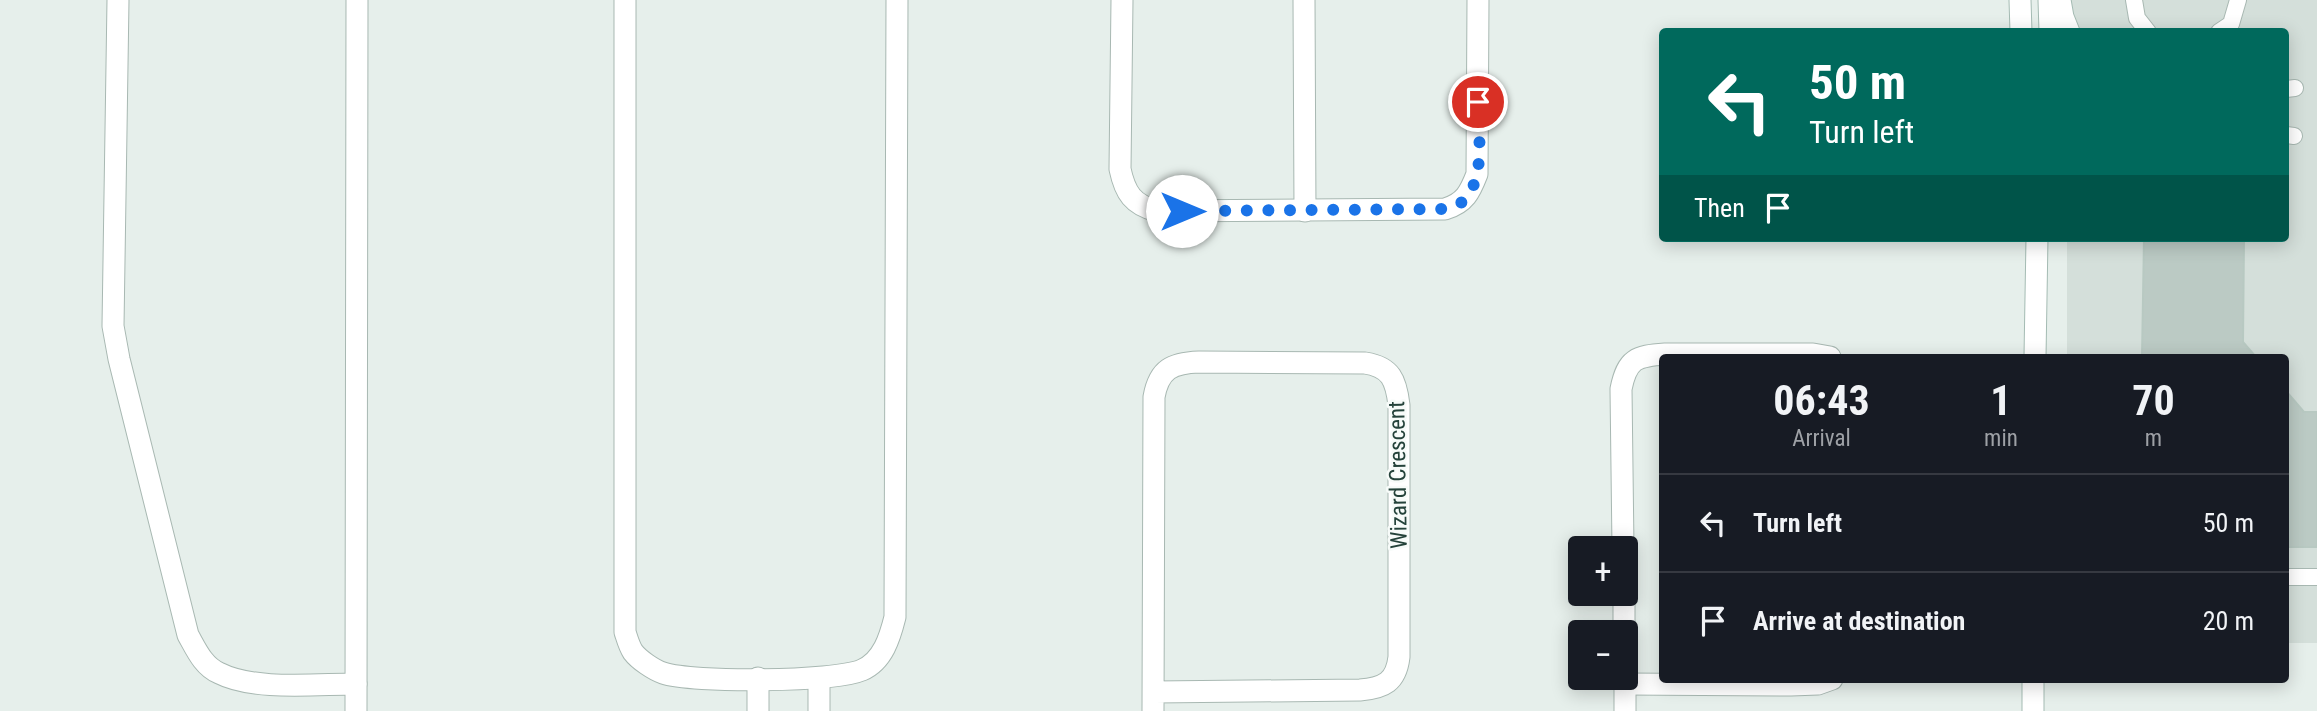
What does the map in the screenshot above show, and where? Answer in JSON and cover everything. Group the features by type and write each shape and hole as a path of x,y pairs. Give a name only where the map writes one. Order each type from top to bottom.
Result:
{"street":[{"path":"118,0 113,326 188,635 201,658 217,673 239,680 355,684"},
{"path":"356,711 357,0"},
{"path":"625,0 625,632 632,651 661,673 683,678 819,678 862,670 878,658 889,639 895,617 897,0"},
{"path":"1122,0 1120,169 1128,195 1136,203 1157,211 1446,209 1465,200 1477,174 1478,0"},
{"path":"1304,0 1305,211"},
{"path":"2020,0 2021,28"},
{"path":"2049,0 2050,28"},
{"path":"2060,0 2067,28"},
{"path":"2035,354 2037,242"},
{"path":"1623,536 1621,389 1624,373 1643,355 1659,354"},
{"path":"1665,354 1812,354"},
{"name":"Wizard Crescent","path":"1184,362 1365,363 1377,365 1387,371 1394,380 1399,405 1398,669 1377,688 1154,701 1154,397 1156,384 1162,374 1184,362"},
{"path":"758,678 758,711"},
{"path":"819,678 819,711"},
{"path":"1638,680 1659,681"},
{"path":"1725,683 1821,683"},
{"path":"2033,683 2033,711"},
{"path":"1625,690 1625,711"}],"lane":[{"path":"2134,0 2137,18 2145,28"},
{"path":"2225,28 2231,24 2238,0"},
{"path":"2289,577 2317,577"}],"shaded area":[{"path":"2067,0 2317,0 2317,643 2289,643 2289,354 2067,354 2067,242 2289,242 2289,28 2067,28"}],"building":[{"path":"2144,242 2244,242 2243,342 2253,354 2142,354"},
{"path":"2289,394 2304,412 2317,412 2317,547 2289,547"}],"route":[{"path":"1182,211 1446,209 1457,205 1465,200 1477,174 1478,102"}]}
